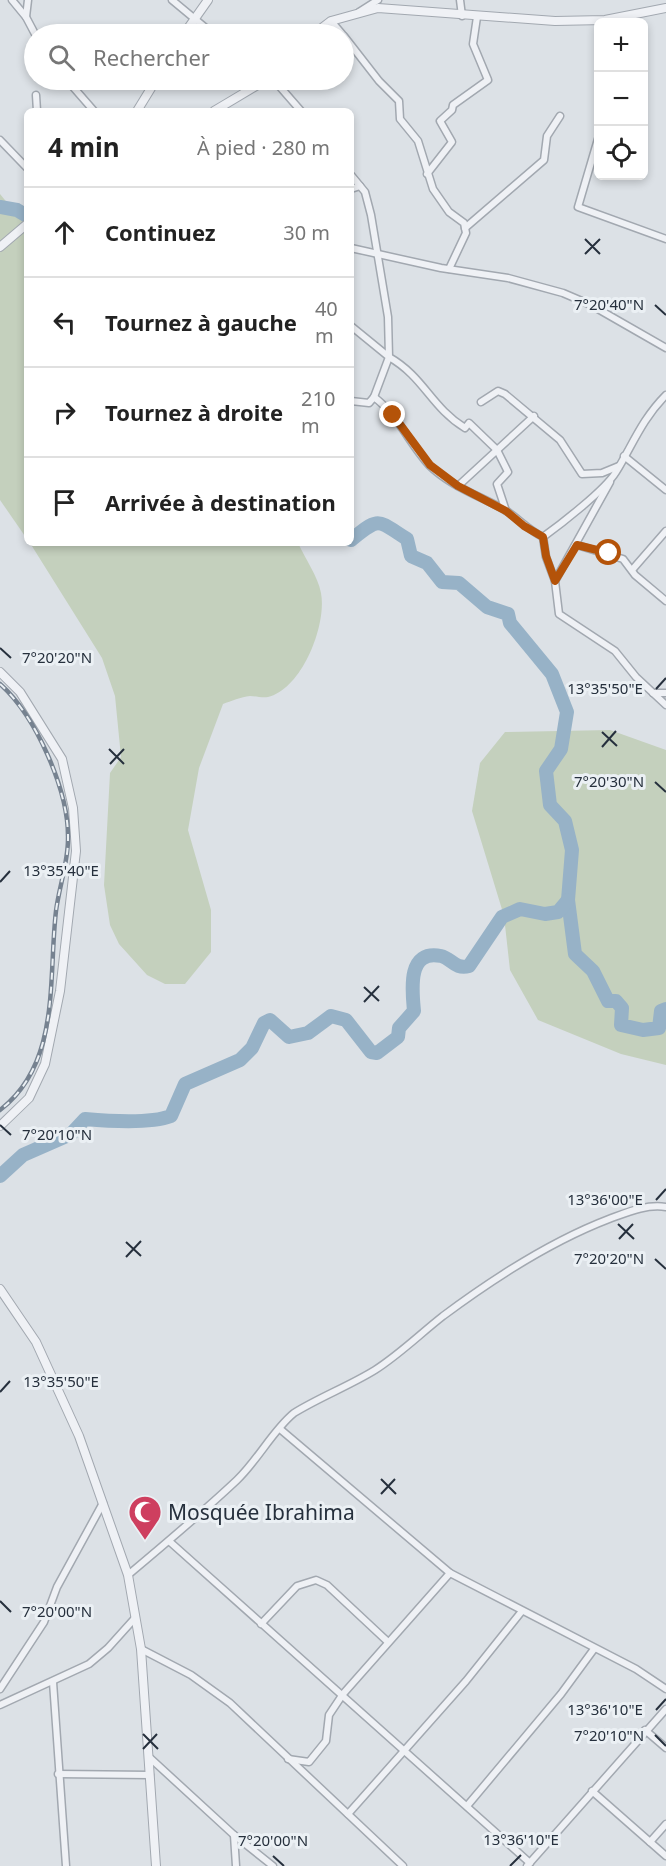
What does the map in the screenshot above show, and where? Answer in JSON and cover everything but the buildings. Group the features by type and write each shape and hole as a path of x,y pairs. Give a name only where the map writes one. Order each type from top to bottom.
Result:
{"street":[{"path":"12,0 30,24"},
{"path":"26,17 28,0"},
{"path":"172,0 199,24"},
{"path":"190,24 208,0"},
{"path":"354,16 378,0"},
{"path":"460,0 462,16"},
{"path":"328,24 378,8 477,17 594,20"},
{"path":"624,18 666,8"},
{"path":"427,174 452,142 440,121 452,110 453,105 488,80 473,44 477,17"},
{"path":"354,49 379,81 399,101 400,119 418,141 427,174 439,199 449,212 464,223 464,240 449,269"},
{"path":"76,90 91,108"},
{"path":"138,108 150,90"},
{"path":"219,108 249,90"},
{"path":"282,90 297,108"},
{"path":"36,95 37,108"},
{"path":"465,228 544,160 547,136 560,116"},
{"path":"0,140 24,165"},
{"path":"594,153 578,207 666,239"},
{"path":"354,179 365,192 376,254 380,258 379,273 388,317 390,357 374,397 369,403 354,401"},
{"path":"354,188 360,186"},
{"path":"0,247 24,227"},
{"path":"354,249 449,269 508,278 563,293 591,305 666,348"},
{"path":"354,328 414,373 448,417 465,428 470,423 497,450 508,472 497,484 506,511"},
{"path":"481,402 498,391 534,416 560,440 582,474 602,473 620,465"},
{"path":"555,581 652,408 666,395"},
{"path":"374,397 385,405 409,434 430,465 458,486 506,511 524,526 543,537"},
{"path":"458,486 534,416"},
{"path":"624,456 666,490"},
{"path":"543,537 597,493 615,474"},
{"path":"632,570 666,531"},
{"path":"543,537 546,556 555,581 559,614 587,635 615,651 666,705"},
{"path":"577,545 617,556 666,601"},
{"path":"0,672 20,692 62,759 73,808 76,851 60,991 45,1064 29,1098 0,1125"},
{"path":"653,693 666,693"},
{"path":"128,1575 238,1479 280,1429 283,1422 294,1413 375,1370 410,1346 469,1297 545,1249 580,1230 631,1211 652,1205 666,1207"},
{"path":"0,1289 36,1342 79,1436 128,1575 141,1649 156,1866"},
{"path":"280,1429 450,1573 594,1650 636,1669 666,1689"},
{"path":"0,1689 44,1622 57,1587 104,1502"},
{"path":"169,1541 343,1694 528,1864 666,1709"},
{"path":"288,1759 309,1762 326,1741 329,1715 343,1694 450,1573"},
{"path":"261,1624 297,1586 316,1580 327,1585 388,1642"},
{"path":"348,1814 466,1682 522,1611"},
{"path":"0,1706 89,1664 108,1648 135,1618"},
{"path":"141,1649 191,1675 220,1696 266,1735 288,1759 403,1866"},
{"path":"467,1806 561,1694 594,1650"},
{"path":"53,1682 66,1866"},
{"path":"645,1730 666,1748"},
{"path":"149,1757 273,1866"},
{"path":"58,1774 150,1775"},
{"path":"592,1791 666,1856"},
{"path":"650,1842 666,1824"},
{"path":"234,1834 236,1866"}],"green space":[{"path":"0,194 24,223 24,535 0,500"},
{"path":"32,546 300,546 321,593 322,606 316,638 301,669 280,692 268,697 250,696 223,704 199,768 188,830 211,910 211,952 185,984 165,984 147,975 119,944 110,925 104,885 110,773 121,757 115,696 102,658"},
{"path":"610,730 666,750 666,1065 621,1054 538,1020 510,970 504,916 472,811 480,763 505,732"}],"waterway":[{"path":"0,207 17,210 24,214"},
{"path":"354,538 368,527 379,523 407,539 411,556 427,563 442,582 459,583 487,607 508,614 510,623 552,674 567,712 561,749 546,771 550,805 565,821 572,850 568,900 575,954 593,971 608,1001 616,1001 622,1008 621,1025 643,1030 659,1028 661,1011 666,1009"},
{"path":"0,1176 23,1155 71,1134 85,1119 141,1121 171,1116 185,1084 240,1060 252,1048 264,1023 270,1020 289,1037 308,1033 331,1016 346,1020 371,1052 377,1053 398,1037 399,1028 414,1011 414,973 422,959 430,955 441,956 457,965 469,966 502,917 520,909 545,914 558,912 568,900"}],"railway":[{"path":"0,684 26,715 48,756 63,799 68,839 67,857 56,911 51,991 42,1044 33,1069 20,1091 0,1110"}],"place":[{"name":"Mosquée Ibrahima","path":"145,1541"}],"route":[{"path":"393,415 430,465 458,486 506,511 524,526 543,537 546,556 555,581 577,545 609,553"}]}
